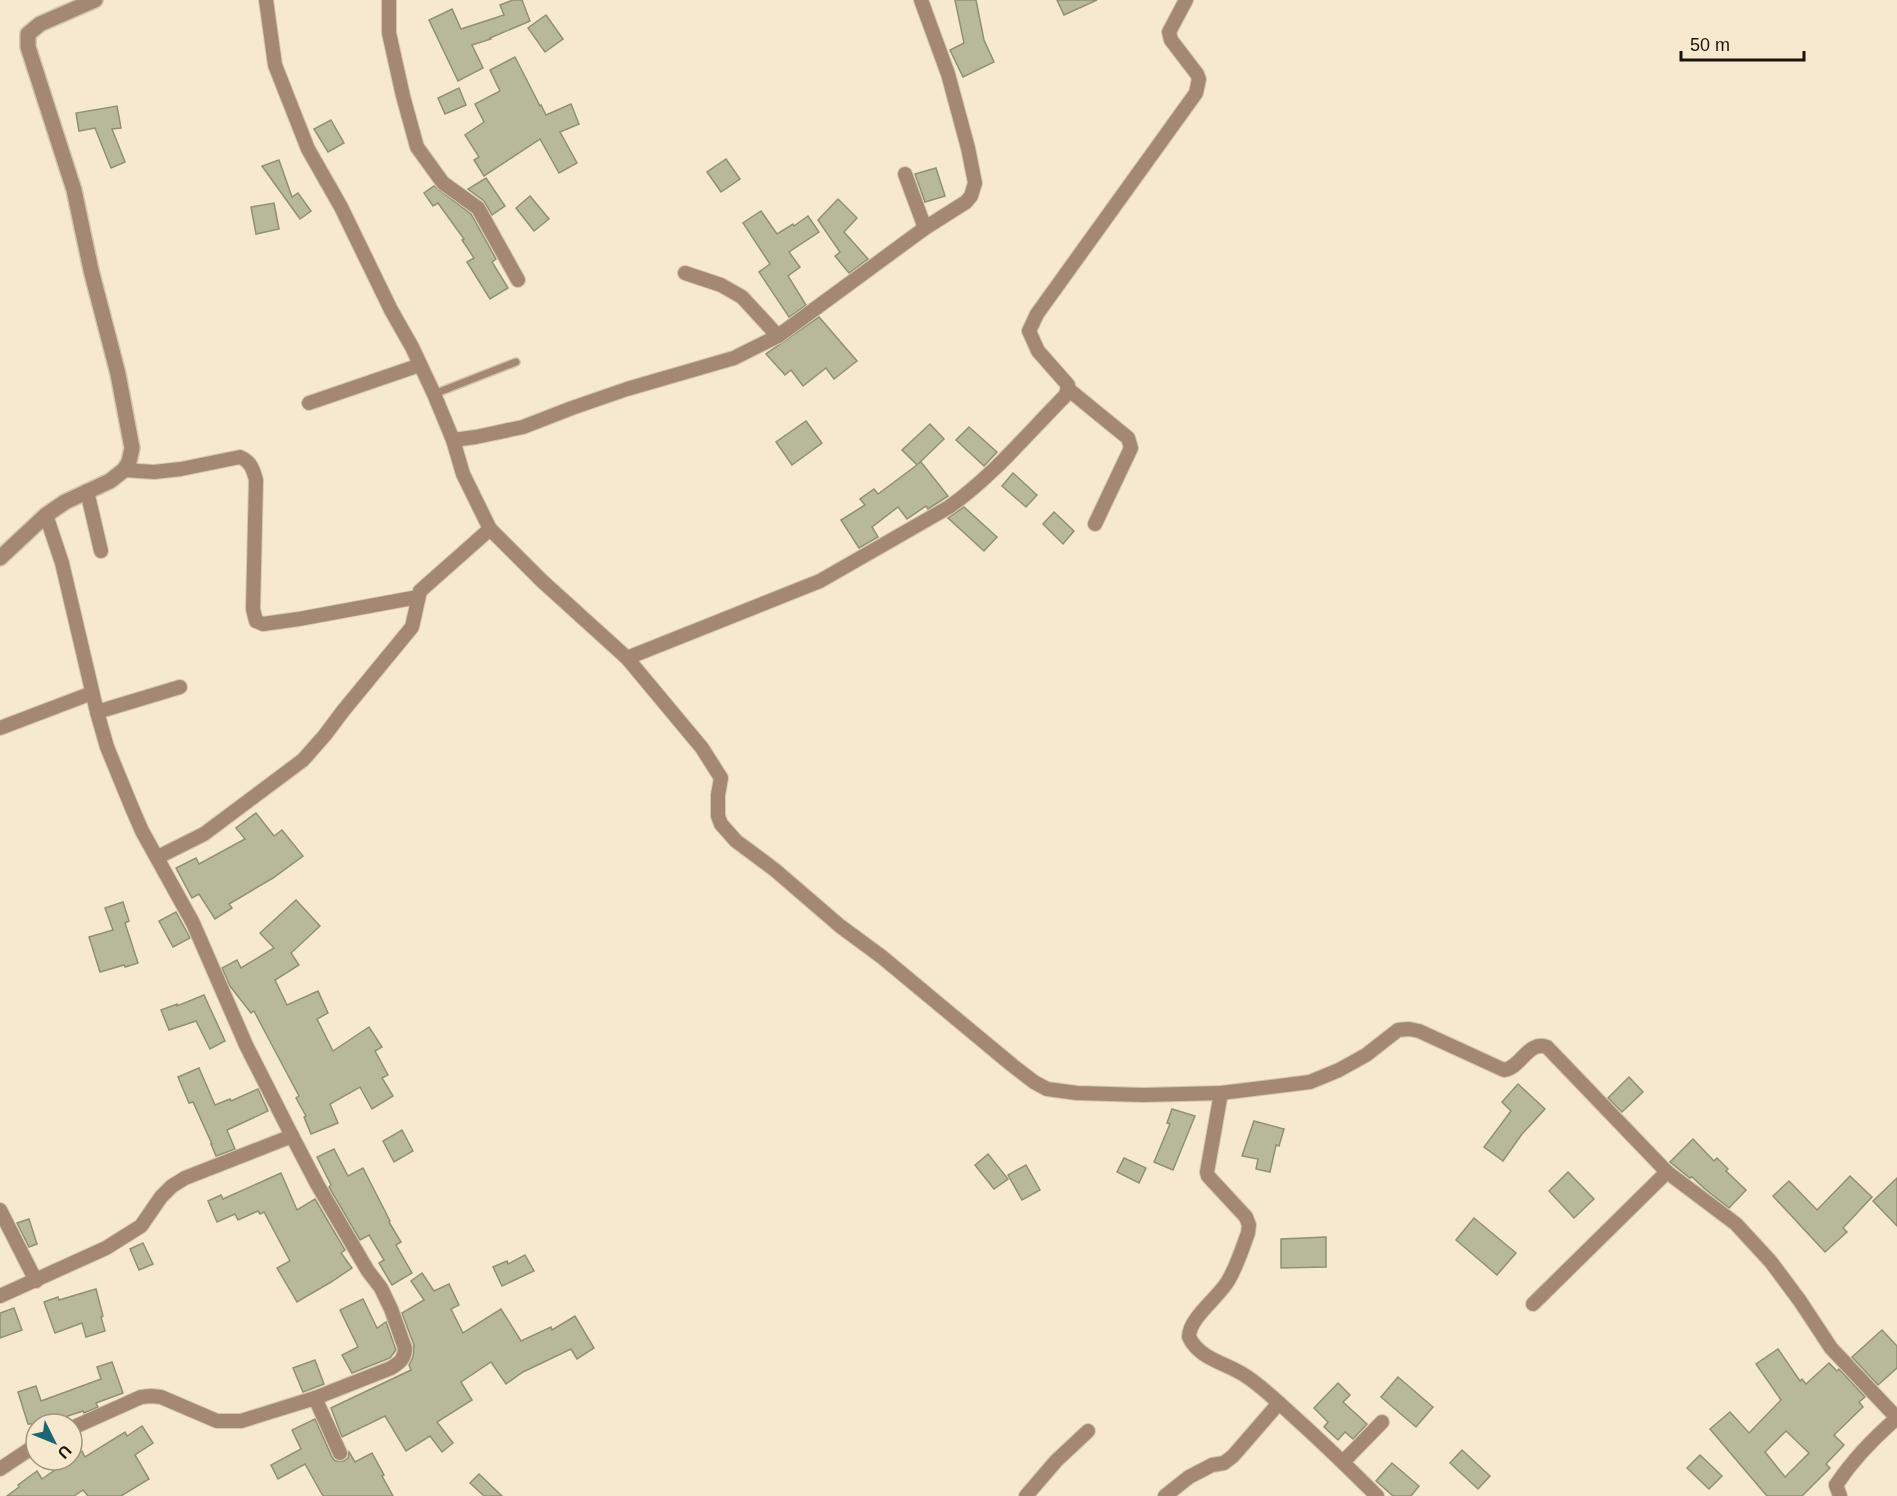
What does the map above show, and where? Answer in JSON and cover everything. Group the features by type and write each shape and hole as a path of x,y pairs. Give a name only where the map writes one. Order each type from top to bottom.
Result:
{"street":[{"path":"0,558 46,515 87,491 110,481 124,470 129,462 132,448 118,374 91,270 74,190 28,47 28,34 40,24 95,0"},
{"path":"266,0 275,65 304,140 434,394 453,440 463,474 490,529 541,580 627,658 702,748 720,774 718,816 736,841 775,870 840,926 882,957 941,1008 1034,1082 1047,1089 1077,1093 1143,1095 1221,1093 1288,1085 1317,1079 1339,1070 1366,1055 1398,1030 1409,1029 1419,1031 1503,1070 1513,1068 1534,1047 1543,1045 1547,1047 1667,1172 1736,1224 1771,1262 1831,1348 1897,1418 1843,1474 1836,1485 1840,1496"},
{"path":"389,0 389,33 417,147 443,183 478,208 518,280"},
{"path":"453,440 524,427 627,389 734,358 778,336 925,228 966,202 971,196 975,183 968,148 948,74 921,0"},
{"path":"627,658 820,580 949,507 969,493 996,468 1066,395 1068,385 1038,351 1029,331 1037,314 1196,93 1199,79 1197,74 1171,40 1169,32 1186,0"},
{"path":"905,174 925,228"},
{"path":"685,273 721,285 742,297 778,336"},
{"path":"309,403 420,365"},
{"path":"1068,389 1128,438 1131,448 1095,524"},
{"path":"124,470 154,472 240,458 247,460 253,468 256,480 254,609 256,621 263,624 299,619 418,597"},
{"path":"87,491 101,551"},
{"path":"46,515 62,562 92,693 107,747 132,808 142,831 193,923 246,1045 292,1136 368,1272 381,1288 405,1348 405,1355 401,1362 391,1368 254,1419 217,1421 161,1397 151,1396 141,1397 84,1423"},
{"path":"158,857 204,834 314,750 412,627 420,591 490,529"},
{"path":"97,712 180,687"},
{"path":"0,728 92,693"},
{"path":"1221,1093 1207,1172 1208,1176 1246,1217 1249,1225 1248,1233 1228,1280 1193,1322 1189,1337 1193,1345 1208,1358 1238,1371 1257,1383 1377,1496"},
{"path":"0,1296 106,1248 141,1226 172,1186 185,1178 292,1136"},
{"path":"1533,1304 1667,1172"},
{"path":"0,1210 36,1281"},
{"path":"315,1398 340,1453"},
{"path":"1165,1496 1189,1477 1212,1465 1224,1463 1233,1456 1279,1403"},
{"path":"1343,1462 1382,1422"},
{"path":"1026,1496 1056,1461 1088,1431"},
{"path":"0,1469 24,1453"}],"lane":[{"path":"434,394 516,362"}],"building":[{"path":"513,0 522,0 530,21 472,45 483,68 458,81 429,20 452,9 461,29 504,15 500,5"},
{"path":"955,0 976,0 984,40 994,62 963,77 950,50 964,43"},
{"path":"1057,0 1097,0 1064,15"},
{"path":"546,15 563,39 545,52 528,28"},
{"path":"515,57 546,115 571,104 579,124 560,132 577,163 559,173 540,139 484,176 474,160 479,157 465,135 484,122 475,104 500,91 490,70"},
{"path":"459,88 466,105 445,114 438,98"},
{"path":"117,106 121,128 112,129 125,162 111,168 95,128 79,131 76,113"},
{"path":"331,120 344,143 328,152 314,129"},
{"path":"726,159 740,179 721,192 707,172"},
{"path":"279,160 292,197 298,193 311,211 300,219 262,166"},
{"path":"936,168 945,196 925,202 915,174"},
{"path":"486,178 505,206 492,215 484,201 468,189"},
{"path":"434,186 471,214 496,259 492,262 508,288 490,299 467,262 474,258 462,240 464,239 438,203 433,206 424,193"},
{"path":"530,196 549,219 534,231 516,208"},
{"path":"838,199 857,218 844,232 868,259 849,273 835,256 840,252 818,220"},
{"path":"274,203 279,229 256,234 251,207"},
{"path":"761,211 777,234 808,216 819,232 789,252 800,267 788,276 806,305 789,317 759,272 770,264 743,223"},
{"path":"819,317 857,361 834,379 826,368 803,386 791,370 785,375 766,354"},
{"path":"806,421 822,443 792,465 776,442"},
{"path":"930,424 944,439 918,464 921,462 948,496 928,509 926,506 907,519 898,507 872,527 878,537 859,548 841,520 865,505 860,499 874,489 878,494 917,465 902,450"},
{"path":"969,427 997,452 984,466 956,440"},
{"path":"1013,473 1037,495 1026,507 1002,486"},
{"path":"964,507 997,537 984,551 948,518"},
{"path":"1054,512 1074,531 1063,544 1043,524"},
{"path":"256,813 274,836 282,830 303,856 273,878 229,904 232,908 215,919 199,894 192,898 176,868 196,858 199,864 245,839 236,828"},
{"path":"296,900 320,926 291,953 299,965 275,980 287,1005 318,991 328,1013 317,1019 333,1051 369,1027 382,1047 375,1051 388,1075 382,1078 393,1096 372,1109 360,1087 330,1104 338,1123 311,1134 304,1117 306,1116 296,1098 299,1096 254,1011 251,1013 230,986 222,968 237,960 241,968 274,948 260,933"},
{"path":"123,902 129,921 125,923 138,963 100,972 89,937 113,930 105,908"},
{"path":"176,912 190,938 173,947 159,921"},
{"path":"204,995 225,1041 210,1049 196,1021 169,1030 161,1010"},
{"path":"199,1068 215,1105 230,1099 231,1101 258,1089 268,1111 227,1130 235,1149 216,1156 193,1102 189,1103 178,1077"},
{"path":"1629,1077 1643,1092 1622,1112 1608,1098"},
{"path":"1518,1084 1545,1109 1522,1134 1503,1161 1484,1147 1511,1111 1502,1102"},
{"path":"1172,1109 1195,1116 1173,1170 1154,1162 1170,1124 1167,1123"},
{"path":"1254,1121 1284,1129 1279,1146 1276,1145 1270,1172 1256,1169 1258,1159 1242,1156"},
{"path":"402,1130 413,1151 394,1162 383,1141"},
{"path":"1693,1139 1714,1161 1717,1158 1728,1169 1726,1171 1746,1190 1729,1208 1670,1162"},
{"path":"334,1149 348,1176 363,1168 401,1242 396,1245 412,1273 392,1285 379,1263 384,1260 369,1235 360,1240 329,1187 331,1185 317,1157"},
{"path":"988,1154 1008,1179 994,1189 975,1165"},
{"path":"1124,1158 1146,1168 1139,1183 1117,1172"},
{"path":"1026,1165 1040,1190 1022,1200 1008,1175"},
{"path":"1568,1172 1594,1199 1574,1218 1549,1191"},
{"path":"281,1173 297,1210 315,1199 345,1250 341,1253 352,1268 297,1302 277,1268 290,1261 264,1212 260,1214 258,1211 238,1220 235,1214 217,1222 208,1201 221,1195 223,1199"},
{"path":"1850,1176 1872,1197 1843,1228 1847,1232 1825,1252 1773,1196 1789,1181 1817,1210"},
{"path":"1897,1178 1897,1226 1873,1201"},
{"path":"1474,1218 1516,1253 1497,1275 1456,1240"},
{"path":"29,1219 37,1244 29,1247 17,1223"},
{"path":"1326,1237 1326,1267 1281,1268 1281,1239"},
{"path":"143,1243 153,1264 139,1270 130,1249"},
{"path":"525,1255 534,1271 502,1286 493,1267 507,1261 508,1264"},
{"path":"422,1273 434,1291 449,1284 459,1305 451,1309 463,1333 501,1309 521,1341 551,1327 552,1330 575,1316 594,1348 577,1359 571,1349 523,1372 506,1384 491,1362 461,1382 472,1400 437,1422 453,1443 442,1452 430,1436 406,1451 385,1416 342,1437 331,1408 411,1370 409,1365 413,1357 414,1345 402,1313 424,1300 411,1281"},
{"path":"96,1289 105,1331 86,1337 82,1323 55,1333 44,1302"},
{"path":"363,1299 377,1328 386,1322 396,1350 390,1358 352,1373 342,1355 358,1347 340,1310"},
{"path":"14,1308 22,1330 0,1338 0,1313"},
{"path":"1882,1330 1897,1346 1897,1368 1878,1385 1852,1357"},
{"path":"1778,1349 1800,1381 1802,1379 1806,1384 1829,1363 1837,1371 1839,1369 1865,1397 1859,1402 1863,1407 1834,1435 1844,1445 1826,1464 1830,1468 1802,1496 1767,1496 1710,1429 1730,1412 1749,1433 1781,1400 1756,1364","holes":["1786,1431 1809,1453 1785,1477 1765,1452"]},
{"path":"315,1360 324,1384 303,1392 293,1368"},
{"path":"112,1362 123,1393 96,1403 98,1407 84,1413 83,1411 24,1412 18,1392 36,1386 41,1401 101,1379 97,1367"},
{"path":"1398,1377 1433,1407 1416,1427 1381,1397"},
{"path":"1338,1383 1350,1395 1343,1402 1367,1424 1353,1439 1345,1432 1338,1440 1324,1427 1328,1422 1314,1408"},
{"path":"315,1419 335,1461 344,1461 348,1458 349,1452 355,1462 372,1453 393,1496 323,1496 305,1464 278,1479 271,1465 301,1449 292,1430"},
{"path":"142,1426 153,1443 135,1455 149,1479 121,1496 88,1496 83,1490 74,1496 7,1496 36,1472 42,1479 52,1472 84,1472 84,1455 85,1457 125,1432 127,1436"},
{"path":"1462,1450 1490,1476 1478,1489 1450,1463"},
{"path":"1700,1455 1722,1476 1709,1489 1687,1468"},
{"path":"1392,1463 1419,1486 1411,1496 1393,1496 1376,1481"},
{"path":"479,1474 502,1496 484,1496 470,1483"}]}
